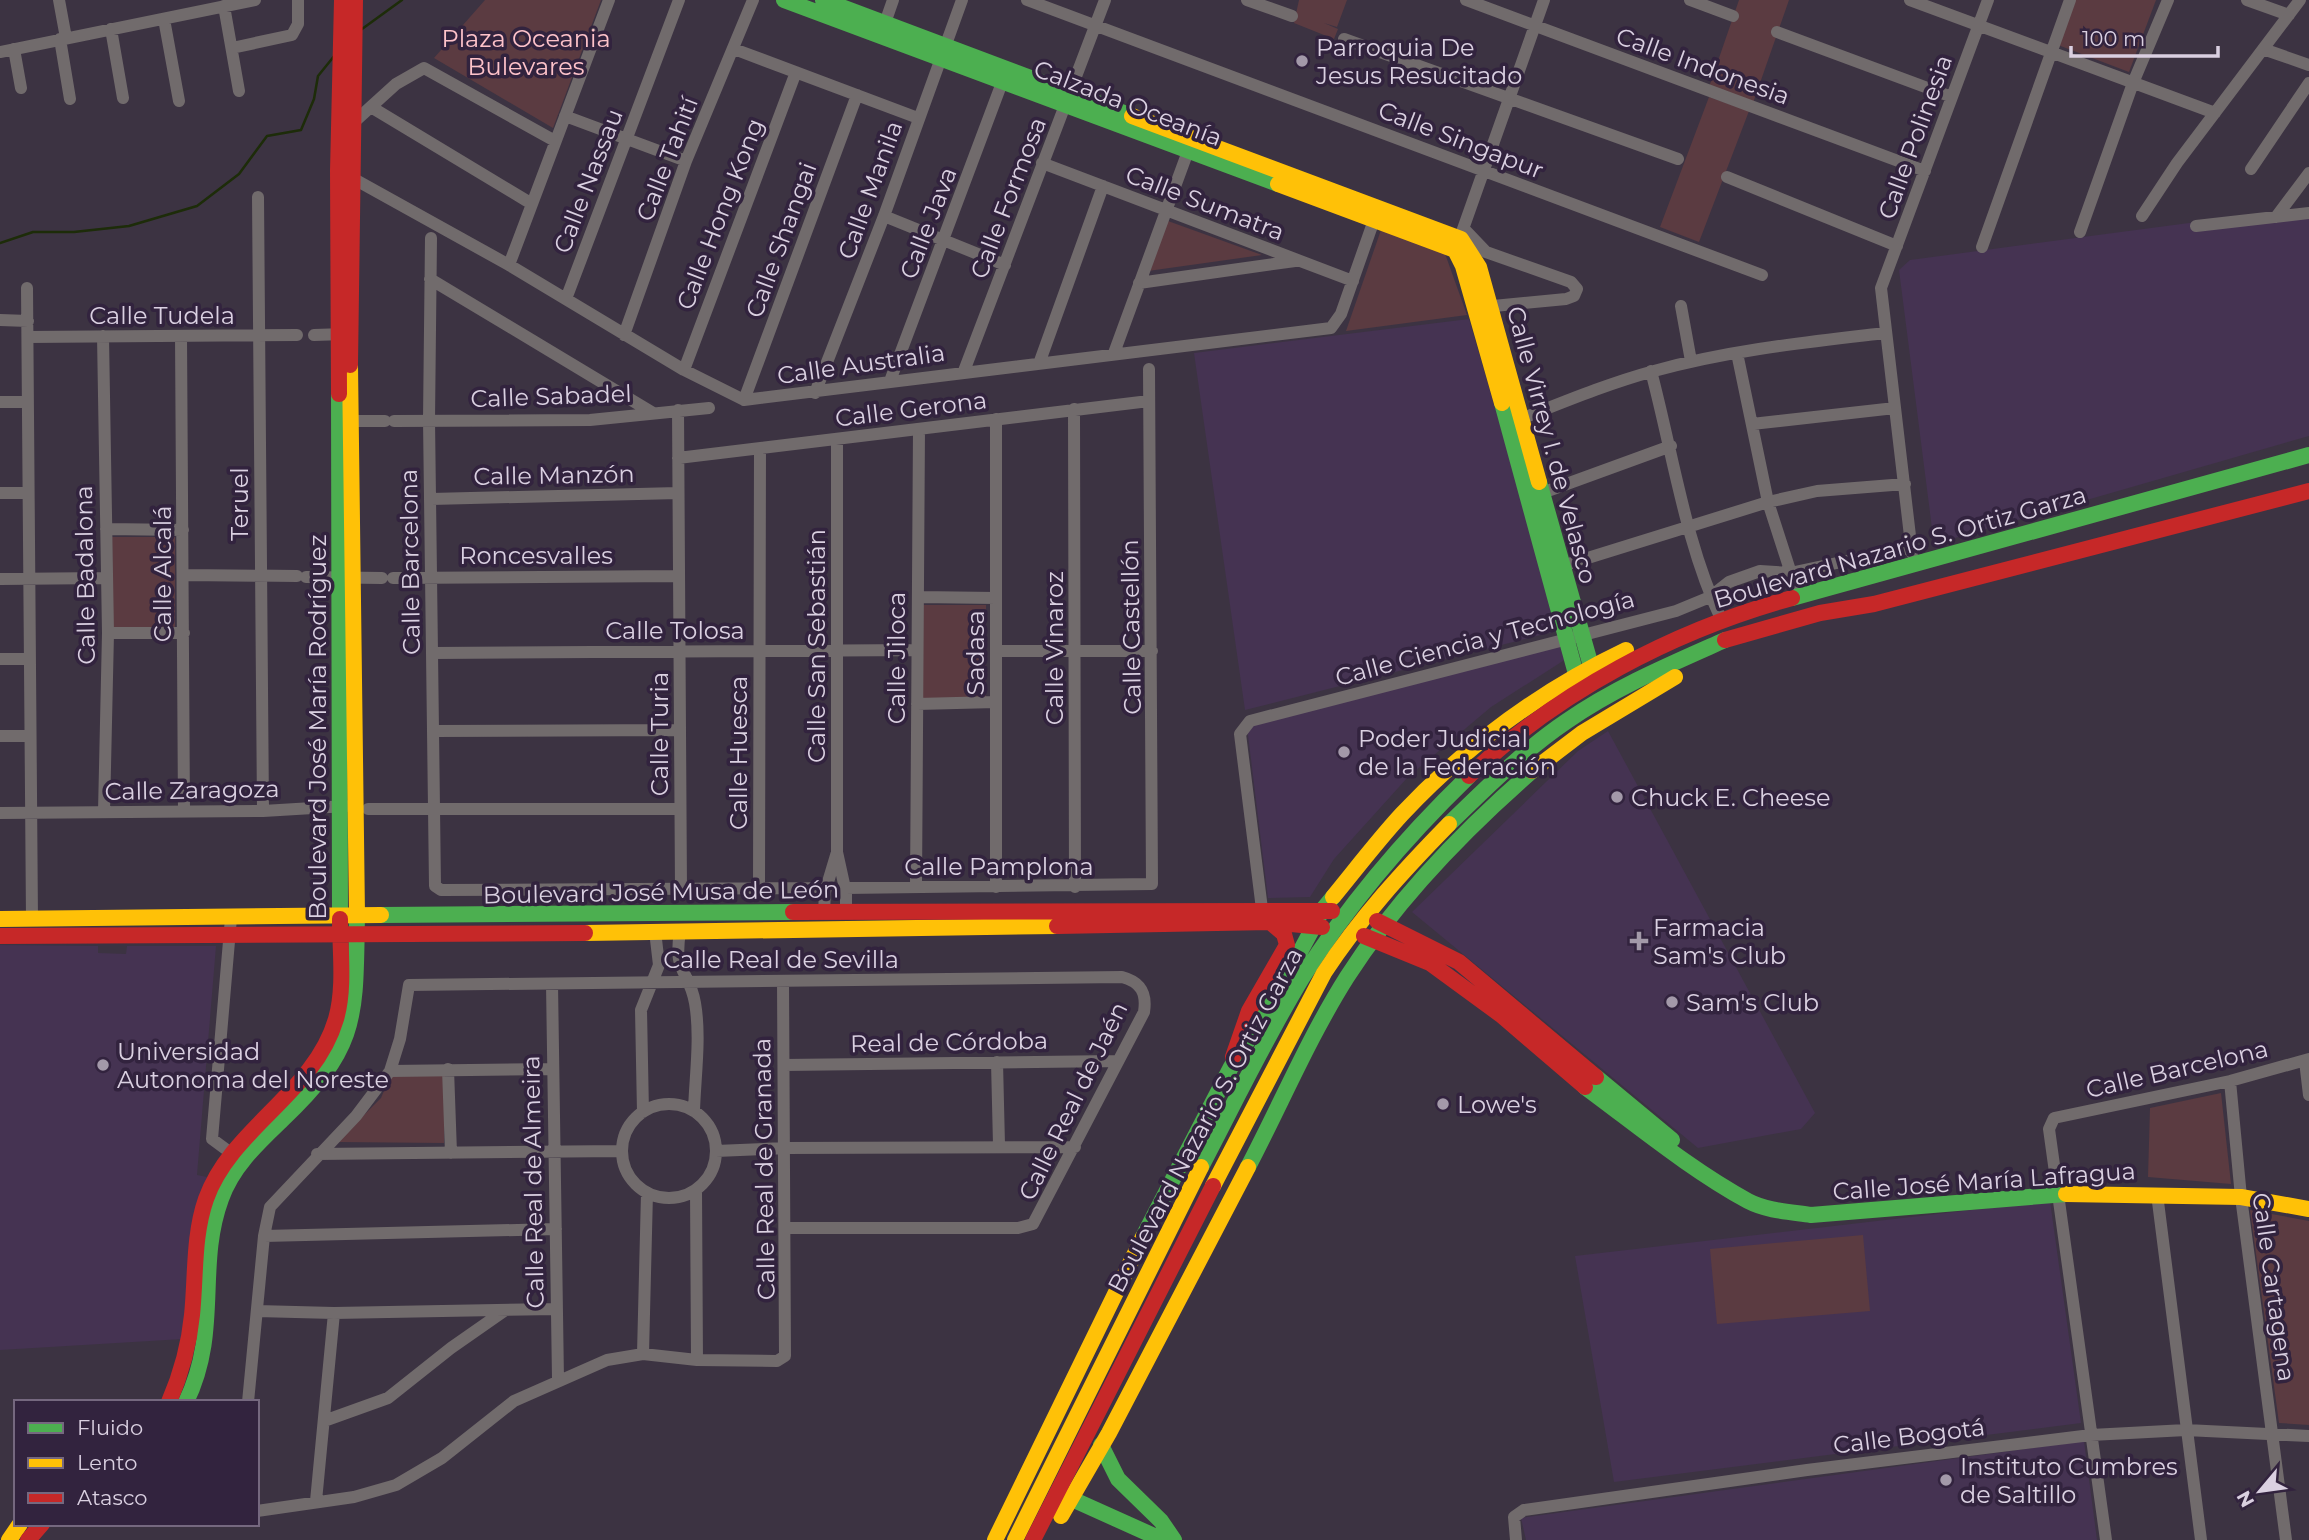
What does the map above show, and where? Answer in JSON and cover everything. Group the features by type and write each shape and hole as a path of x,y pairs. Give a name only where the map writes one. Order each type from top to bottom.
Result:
{"main road":[{"name":"Boulevard José María Rodríguez","path":"170,1400 183,1372 192,1337 205,1204 217,1172 231,1153 307,1075 330,1039 340,1001 349,926 354,807 345,578 344,335 349,0"},
{"name":"Calzada Oceanía","path":"784,0 943,51 1068,97 1374,220 1460,240"},
{"name":"Calzada Oceanía","path":"823,0 885,23 1003,80 1068,97"},
{"name":"Boulevard José María Rodríguez","path":"346,174 353,123 347,103"},
{"name":"Calzada Oceanía","path":"1191,145 1460,240"},
{"name":"Calle Virrey I. de Velasco","path":"1460,240 1476,260 1483,307 1574,635 1591,666"},
{"name":"Boulevard José María Rodríguez","path":"344,335 351,421 345,578"},
{"name":"Calle Virrey I. de Velasco","path":"1515,421 1542,493 1562,566 1574,635 1576,674"},
{"name":"Boulevard Nazario S. Ortiz Garza","path":"1015,1540 1158,1249 1283,1010 1340,922 1384,867 1480,768 1531,724 1606,676 1716,623 1798,595 2309,455"},
{"path":"1732,637 1773,619 1891,585 2309,478"},
{"name":"Boulevard Nazario S. Ortiz Garza","path":"1033,1540 1308,999 1340,947 1410,864 1492,781 1544,736 1615,691 1732,637 1821,613 1874,604 2309,491"},
{"path":"1049,1540 1346,979 1383,923 1464,834 1510,790 1622,705 1724,654 1874,604"},
{"path":"995,1540 1159,1205 1231,1067 1292,967 1323,909 1368,852 1462,757 1512,716 1591,666 1670,631 1716,623"},
{"path":"1368,852 1369,869 1380,891 1392,901 1403,902"},
{"name":"Boulevard José Musa de León","path":"553,924 655,932 787,930 1266,915 1323,909 1383,923"},
{"path":"787,930 832,922 846,913"},
{"name":"Boulevard José Musa de León","path":"0,936 228,936 349,926 553,924 846,913 1266,915 1372,937"},
{"path":"1231,1067 1239,1034 1249,1011 1287,945 1284,934 1266,915"},
{"name":"Boulevard José Musa de León","path":"0,919 231,918 349,926"},
{"name":"Calle José María Lafragua","path":"1383,923 1434,947 1482,980 1671,1138 1678,1152"},
{"name":"Boulevard José María Rodríguez","path":"187,1400 203,1358 213,1236 221,1198 241,1165 313,1091 340,1055 346,1042 354,997 349,926"},
{"name":"Calle José María Lafragua","path":"1372,937 1430,963 1501,1015 1582,1085 1750,1202 1780,1211 1811,1215 2060,1194 2241,1197 2309,1209"},
{"path":"1292,967 1308,958 1326,960 1335,964 1346,979"},
{"path":"1482,980 1488,997 1501,1015"},
{"path":"1156,1295 1210,1239"},
{"path":"1121,1287 1158,1249"},
{"path":"1101,1445 1118,1479 1161,1521 1174,1540"},
{"path":"1026,1476 1070,1499 1163,1540"},
{"path":"28,1540 40,1526"}],"street":[{"path":"58,0 71,99"},
{"path":"0,52 255,0"},
{"path":"232,48 292,35 298,24 298,0"},
{"path":"509,265 609,0"},
{"name":"Calle Nassau","path":"566,299 679,0"},
{"name":"Calle Tahití","path":"624,335 686,161 753,0"},
{"path":"885,23 893,0"},
{"name":"Calle Manila","path":"815,393 884,216 962,0"},
{"name":"Calle Singapur","path":"1030,0 1762,275"},
{"name":"Calle Formosa","path":"964,371 1105,0"},
{"path":"1247,0 1292,16"},
{"name":"Calle Indonesia","path":"1466,0 1925,171"},
{"path":"1460,240 1508,96 1544,0"},
{"path":"1690,0 1733,16"},
{"path":"1910,0 2215,113"},
{"name":"Calle Polinesia","path":"1885,333 1881,288 1988,0"},
{"path":"1982,247 2070,0"},
{"path":"2080,232 2133,83 2168,0"},
{"path":"2247,0 2288,15"},
{"path":"2142,216 2300,0"},
{"path":"224,6 239,91"},
{"path":"164,19 179,101"},
{"path":"111,29 123,98"},
{"path":"1777,32 1952,97"},
{"path":"1344,39 1678,159"},
{"path":"2263,48 2309,65"},
{"path":"14,49 21,88"},
{"path":"734,49 918,118"},
{"path":"353,123 420,68 431,69 555,141"},
{"name":"Calle Hong Kong","path":"684,370 796,72"},
{"name":"Calle Java","path":"890,381 1003,80"},
{"path":"2251,169 2309,83"},
{"name":"Calle Shangai","path":"744,400 857,95"},
{"path":"371,107 532,204"},
{"path":"565,116 686,161"},
{"path":"1114,353 1191,145"},
{"name":"Calle Sumatra","path":"1042,163 1353,281"},
{"path":"2276,217 2309,173"},
{"name":"Calle Australia","path":"346,174 509,265 684,370 744,400 815,393 1040,361 1331,328 1341,314 1374,220"},
{"path":"1727,177 1897,246"},
{"path":"1040,361 1103,186"},
{"name":"Teruel","path":"258,197 263,811"},
{"path":"2196,226 2309,213"},
{"path":"884,216 1005,265"},
{"name":"Calle Barcelona","path":"431,238 429,421 435,886 441,890 681,890"},
{"name":"Calzada Oceanía","path":"1460,240 1571,282 1577,293 1566,299 1483,307"},
{"path":"1139,284 1295,261"},
{"path":"430,279 653,413"},
{"path":"27,288 32,919"},
{"path":"1681,306 1691,361"},
{"path":"0,320 28,321"},
{"path":"1515,421 1651,371 1691,361 1885,333 1913,564"},
{"name":"Calle Alcalá","path":"181,335 184,812"},
{"name":"Calle Tudela","path":"28,337 297,335"},
{"path":"314,335 344,335"},
{"name":"Calle Badalona","path":"103,336 108,633 104,812"},
{"path":"1737,353 1768,502 1798,595"},
{"name":"Calle Castellón","path":"1149,369 1152,884"},
{"path":"1651,371 1716,623"},
{"name":"Calle Gerona","path":"678,458 1149,401"},
{"path":"0,402 27,402"},
{"name":"Calle Sabadel","path":"351,421 590,420 709,408"},
{"path":"1752,424 1895,408"},
{"name":"Calle Vinaroz","path":"1074,409 1074,887"},
{"name":"Calle Turia","path":"678,410 681,890"},
{"name":"Sadasa","path":"996,419 996,887"},
{"name":"Calle Jiloca","path":"916,887 919,429"},
{"name":"Calle San Sebastián","path":"837,440 837,852 845,888 846,913"},
{"path":"1542,493 1671,446"},
{"name":"Calle Huesca","path":"759,889 760,448"},
{"path":"1562,566 1689,524 1768,502 1817,491 1905,484"},
{"path":"0,493 27,493"},
{"name":"Calle Manzón","path":"430,499 678,493"},
{"path":"106,529 183,530"},
{"name":"Calle Ciencia y Tecnología","path":"1266,915 1240,734 1244,725 1250,721 1574,635 1676,611 1710,597 1720,586 1760,571 1790,573 1912,547"},
{"path":"184,576 261,576"},
{"name":"Roncesvalles","path":"261,576 679,576"},
{"path":"0,579 106,578"},
{"path":"918,597 996,598"},
{"path":"108,633 184,633"},
{"name":"Calle Tolosa","path":"433,653 917,650"},
{"path":"996,651 1152,651"},
{"path":"0,659 28,659"},
{"path":"917,704 996,702"},
{"path":"433,731 680,730"},
{"path":"0,736 29,736"},
{"name":"Calle Zaragoza","path":"0,813 263,811 354,807 433,810 680,809"},
{"name":"Calle San Sebastián","path":"824,913 826,888 837,852"},
{"name":"Calle Pamplona","path":"845,888 1152,884"},
{"path":"681,890 826,888"},
{"path":"231,918 212,1139 231,1153"},
{"path":"643,1112 641,1010 659,965 655,932"},
{"path":"680,932 677,961 688,983 696,1014 695,1111"},
{"name":"Calle Real de Sevilla","path":"390,1070 400,1039 410,985 1122,977 1140,986 1145,994"},
{"name":"Calle Real de Granada","path":"697,1360 777,1361 785,1356 783,981"},
{"name":"Calle Real de Almeira","path":"552,984 558,1379"},
{"name":"Calle Real de Jaén","path":"786,1228 1018,1228 1032,1224 1075,1147 1115,1061 1144,1012 1145,994"},
{"path":"2307,1060 2309,1095"},
{"name":"Calle Barcelona","path":"2060,1194 2049,1129 2054,1118 2230,1081 2307,1060"},
{"name":"Real de Córdoba","path":"784,1065 1115,1061"},
{"path":"997,1062 999,1145"},
{"path":"449,1069 451,1153"},
{"path":"248,1400 264,1236 270,1207 317,1154 356,1116 390,1070 552,1069"},
{"name":"Calle Cartagena","path":"2230,1081 2241,1197 2286,1540"},
{"path":"659,1104 678,1104 695,1111 706,1122 714,1136 714,1166 696,1190 681,1197 664,1198 648,1193 634,1182 625,1168 622,1152 624,1136 631,1122 659,1104"},
{"path":"716,1151 999,1145 1075,1147"},
{"path":"317,1154 622,1152"},
{"path":"259,1511 377,1492 416,1475 442,1458 514,1401 558,1379 607,1360 643,1354 697,1360 696,1190"},
{"path":"643,1354 648,1193"},
{"path":"2060,1194 2106,1540"},
{"path":"2157,1194 2201,1540"},
{"path":"264,1236 556,1229"},
{"path":"257,1311 334,1313 556,1309"},
{"path":"324,1421 388,1398 451,1348 506,1310"},
{"path":"316,1502 334,1313"},
{"name":"Calle Bogotá","path":"1516,1540 1514,1520 1517,1513 1794,1471 2091,1435 2186,1430 2273,1432 2309,1436"}],"shaded area":[{"path":"2257,214 2309,218 2309,436 1934,544 1899,270 1910,260"},
{"path":"1469,319 1560,630 1245,710 1194,353"},
{"name":"Poder Judicial de la Federación","path":"1561,646 1566,659 1491,707 1408,777 1334,859 1310,897 1268,898 1247,727"},
{"path":"1608,731 1815,1113 1801,1129 1698,1148 1412,912 1578,751"},
{"name":"Universidad Autonoma del Noreste","path":"0,945 98,946 98,953 126,954 127,946 216,946 197,1175 207,1177 183,1339 0,1350"},
{"path":"2050,1201 2081,1423 1614,1482 1575,1256"},
{"name":"Instituto Cumbres de Saltillo","path":"2084,1441 2097,1540 1526,1540 1521,1518"}],"green space":[{"name":"Plaza Oceania Bulevares","path":"485,0 601,0 553,128 434,58"},
{"path":"1299,0 1347,0 1337,27 1324,23 1338,29 1334,39 1294,23"},
{"path":"1739,0 1789,0 1753,103 1709,87"},
{"path":"2075,0 2156,0 2129,72 2058,45"},
{"path":"1709,97 1749,111 1699,242 1660,227"},
{"path":"1168,221 1262,255 1148,271"},
{"path":"1382,227 1443,248 1467,315 1346,331"},
{"path":"112,537 175,537 175,627 113,627"},
{"path":"923,605 986,605 986,699 922,698"},
{"path":"445,1073 444,1143 337,1142 381,1098 391,1074"},
{"path":"2221,1093 2231,1184 2148,1177 2150,1108"},
{"path":"2250,1210 2309,1221 2309,1425 2279,1423"},
{"path":"1863,1235 1870,1311 1717,1324 1710,1249"}],"waterway":[{"path":"362,29 402,0"},
{"path":"0,243 33,232 74,232 129,226 197,206 239,174 267,136 301,130 314,99 318,76 335,55"}],"traffic: fast":[{"path":"784,0 1278,184"},
{"path":"823,0 1132,116"},
{"path":"339,394 340,919"},
{"path":"1502,403 1576,674"},
{"path":"1792,598 2309,455"},
{"path":"1539,482 1591,666"},
{"path":"1449,824 1491,783 1567,721 1624,687 1725,640"},
{"path":"1248,1167 1320,1023 1366,948 1409,894 1456,842 1532,771"},
{"path":"1201,1167 1275,1024 1320,950 1380,872 1469,776"},
{"path":"1143,1237 1231,1067 1279,991 1323,909 1333,897"},
{"path":"381,915 793,912"},
{"path":"187,1400 197,1376 203,1350 210,1249 221,1199 232,1176 247,1156 308,1094 339,1050 353,1005 357,915"},
{"path":"1596,1077 1672,1140"},
{"path":"1585,1087 1706,1176 1748,1201 1771,1209 1811,1215 2066,1194"},
{"path":"1101,1445 1118,1479 1161,1521 1174,1540"},
{"path":"1063,1495 1163,1540"}],"traffic: slow":[{"path":"1132,116 1461,239 1479,267 1539,482"},
{"path":"1278,184 1455,250 1463,266 1502,403"},
{"path":"350,365 357,915"},
{"path":"1333,897 1402,814 1452,765 1535,702 1626,650"},
{"path":"1532,771 1582,733 1675,677"},
{"path":"1213,1186 1324,973 1352,933 1383,896 1449,824"},
{"path":"0,919 381,915"},
{"path":"585,933 1057,926"},
{"path":"1015,1540 1201,1167"},
{"path":"1061,1516 1109,1433 1248,1167"},
{"path":"2066,1194 2241,1197 2309,1209"},
{"path":"995,1540 1143,1237"},
{"path":"9,1540 19,1526"}],"traffic: jam":[{"path":"339,394 338,171 342,0"},
{"path":"350,365 355,0"},
{"path":"1725,640 1820,613 1874,604 2309,491"},
{"path":"1469,776 1541,717 1620,668 1661,646 1704,628 1792,598"},
{"path":"793,912 1332,911"},
{"path":"170,1400 189,1338 197,1242 206,1199 218,1174 234,1151 292,1090 325,1045 339,1007 340,919"},
{"path":"1377,921 1459,962 1596,1077"},
{"path":"1057,926 1270,922 1322,927"},
{"path":"1233,1057 1249,1011 1287,945 1284,934 1270,922"},
{"path":"0,936 585,933"},
{"path":"1364,936 1430,963 1501,1015 1585,1087"},
{"path":"1033,1540 1213,1186"},
{"path":"28,1540 40,1526"}],"place":[{"name":"Parroquia De Jesus Resucitado","path":"1302,61"},
{"name":"Poder Judicial de la Federación","path":"1344,752"},
{"name":"Chuck E. Cheese","path":"1617,797"},
{"name":"Farmacia Sam's Club","path":"1639,941"},
{"name":"Sam's Club","path":"1672,1002"},
{"name":"Universidad Autonoma del Noreste","path":"103,1065"},
{"name":"Lowe's","path":"1443,1104"},
{"name":"Instituto Cumbres de Saltillo","path":"1946,1480"}]}
